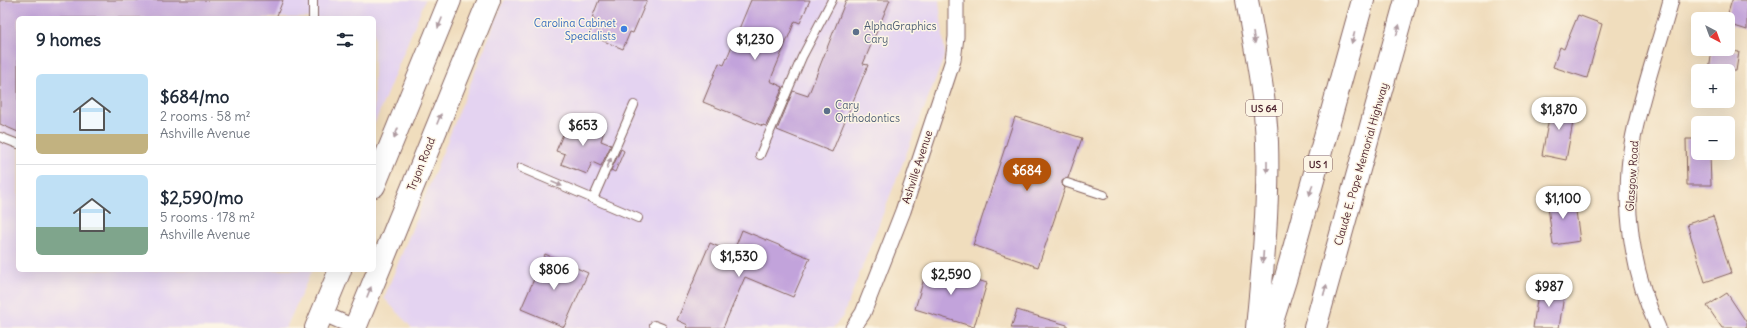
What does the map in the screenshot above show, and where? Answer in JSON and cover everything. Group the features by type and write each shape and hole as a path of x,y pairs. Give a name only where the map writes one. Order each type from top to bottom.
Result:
{"main road":[{"path":"376,181 450,0"},
{"name":"Tryon Road","path":"355,328 488,0"},
{"name":"US 64","path":"1247,0 1261,78 1267,141 1266,218 1257,328"},
{"name":"US 1","path":"1270,328 1286,277 1364,0"},
{"name":"Claude E. Pope Memorial Highway","path":"1314,328 1406,0"},
{"path":"319,321 339,272"}],"street":[{"name":"Ashville Avenue","path":"853,328 863,313 900,218 953,60 956,30 956,0"},
{"name":"Glasgow Road","path":"1658,328 1646,304 1640,279 1631,239 1628,195 1632,144 1672,0"},
{"path":"319,321 355,328"}],"lane":[{"path":"313,0 313,16"},
{"path":"760,155 802,57 832,0"},
{"path":"594,199 634,105"},
{"path":"0,137 16,143"},
{"path":"521,168 638,218"},
{"path":"1066,183 1104,195"},
{"path":"654,325 662,328"}],"shaded area":[{"path":"0,0 425,0 376,120 376,16 16,16 16,272 311,272 286,328 0,328"},
{"path":"504,0 939,0 945,55 843,316 833,328 412,328 384,298"}],"building":[{"path":"0,0 283,0 277,16 16,16 16,131 0,124"},
{"path":"599,0 647,0 633,33 630,32 623,49 589,35 595,19 592,18"},
{"path":"751,0 810,0 800,23 795,21 770,81 783,87 766,126 703,102 719,63 724,65"},
{"path":"846,0 890,0 863,64 868,65 832,152 777,130 793,91 808,96"},
{"path":"1732,0 1747,0 1747,30 1735,26 1735,12 1728,12"},
{"path":"1578,15 1602,24 1587,78 1553,67 1560,47 1564,49"},
{"path":"1735,52 1739,52 1736,71 1735,64 1710,64 1711,56 1735,56"},
{"path":"1552,102 1576,106 1566,160 1542,155"},
{"path":"1015,117 1082,138 1068,178 1062,181 1062,185 1065,188 1038,267 973,245"},
{"path":"579,121 604,131 601,141 611,145 601,166 592,162 587,174 561,164 565,154 556,151 566,127 575,131"},
{"path":"1686,139 1691,139 1691,160 1710,160 1711,185 1687,185"},
{"path":"621,149 624,151 615,172 611,170"},
{"path":"1574,196 1580,241 1553,245 1547,199"},
{"path":"1713,216 1731,273 1705,282 1687,224"},
{"path":"742,230 810,258 793,297 745,277 723,328 687,328 688,325 677,320 710,243 733,253"},
{"path":"545,254 588,273 564,327 521,309"},
{"path":"928,265 987,283 974,327 915,309"},
{"path":"1539,286 1565,289 1559,328 1533,328"},
{"path":"1727,293 1747,323 1747,328 1722,328 1707,306"},
{"path":"1017,310 1067,325 1067,328 1011,328"}],"place":[{"name":"Carolina Cabinet Specialists","path":"624,29"},
{"name":"AlphaGraphics Cary","path":"856,32"},
{"name":"Cary Orthodontics","path":"827,111"}]}
